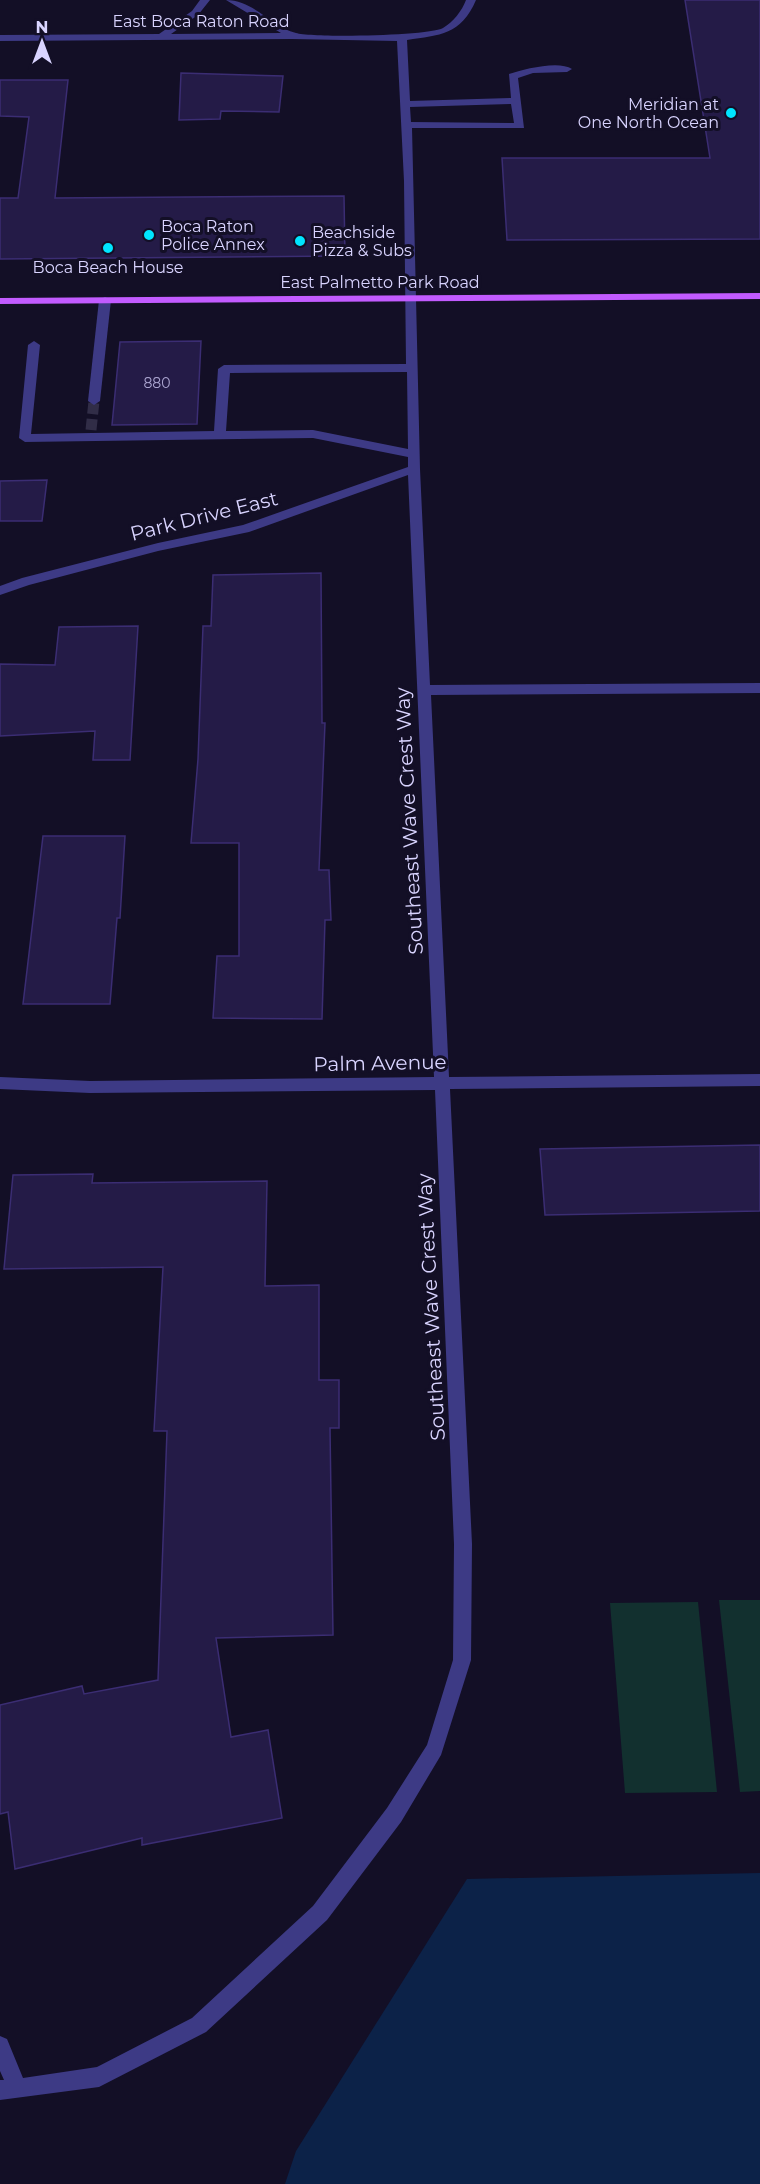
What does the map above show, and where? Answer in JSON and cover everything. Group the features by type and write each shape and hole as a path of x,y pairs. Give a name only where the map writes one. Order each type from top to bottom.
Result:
{"main road":[{"name":"East Palmetto Park Road","path":"0,301 760,296"}],"street":[{"path":"160,37 180,26 195,13 205,0"},
{"path":"231,0 292,36"},
{"name":"East Boca Raton Road","path":"0,38 292,36 402,38 445,31 466,12 471,0"},
{"name":"Southeast Wave Crest Way","path":"8,2089 99,2077 199,2025 320,1913 394,1815 435,1749 462,1660 463,1544 414,462 402,38"},
{"path":"406,125 520,126 513,76 532,70 567,69"},
{"path":"405,104 516,101"},
{"path":"94,401 105,300"},
{"path":"34,345 25,438 90,433 313,434 414,462"},
{"path":"220,435 224,369 412,368"},
{"name":"Park Drive East","path":"0,591 26,581 158,547 246,529 414,462"},
{"path":"424,690 760,688"},
{"name":"Palm Avenue","path":"0,1083 90,1087 760,1080"},
{"path":"0,2046 8,2089"}],"green space":[{"path":"719,1600 760,1600 760,1791 740,1792"},
{"path":"698,1602 717,1792 625,1793 610,1603"}],"water":[{"path":"760,1873 760,2184 285,2184 296,2151 467,1879"}],"building":[{"name":"Meridian at One North Ocean","path":"685,0 760,0 760,239 507,240 502,158 710,158"},
{"path":"181,73 283,76 279,112 221,111 220,119 179,120"},
{"path":"0,80 68,80 55,198 344,196 345,256 0,259 0,198 18,198 29,117 0,116"},
{"path":"201,341 197,424 112,425 120,342"},
{"path":"47,480 42,521 0,521 0,481"},
{"path":"321,573 322,723 325,723 319,870 329,870 331,920 325,920 322,1019 213,1018 217,956 239,956 239,843 191,843 198,759 203,626 211,626 213,575"},
{"path":"138,626 130,760 93,760 95,731 0,736 0,664 55,665 59,627"},
{"path":"43,836 125,836 120,918 117,918 110,1004 23,1004"},
{"path":"760,1145 760,1211 545,1215 540,1149"},
{"path":"93,1174 92,1183 267,1181 265,1286 319,1285 319,1380 339,1380 339,1428 330,1428 333,1635 216,1638 231,1737 268,1730 282,1818 142,1845 142,1838 15,1869 8,1812 0,1814 0,1705 82,1686 84,1694 158,1680 167,1431 154,1431 163,1267 4,1269 13,1175"}],"tunnel":[{"path":"91,430 94,401"}],"place":[{"name":"Meridian at One North Ocean","path":"731,113"},
{"name":"Boca Raton Police Annex","path":"149,235"},
{"name":"Beachside Pizza & Subs","path":"300,241"},
{"name":"Boca Beach House","path":"108,248"}]}
